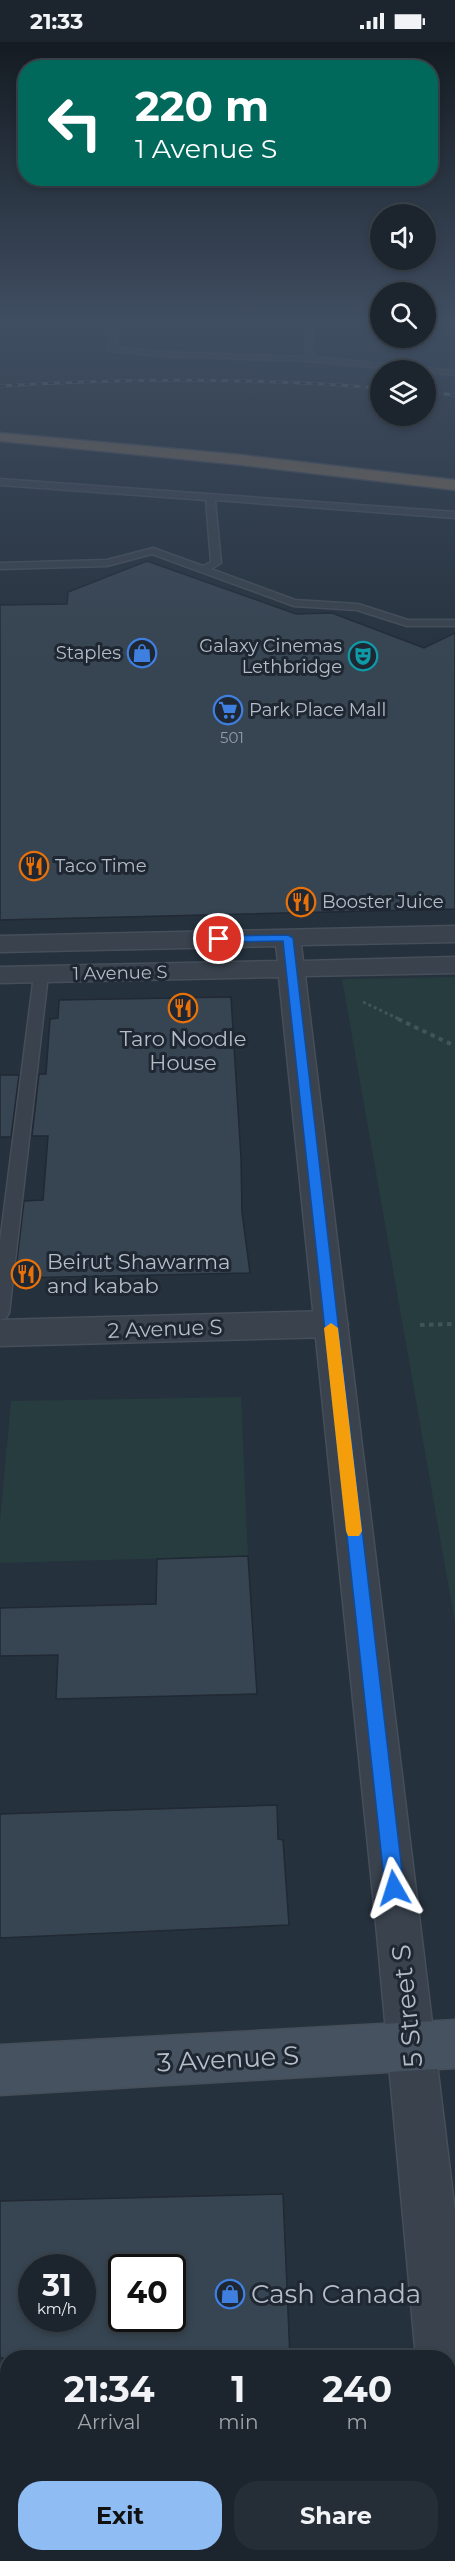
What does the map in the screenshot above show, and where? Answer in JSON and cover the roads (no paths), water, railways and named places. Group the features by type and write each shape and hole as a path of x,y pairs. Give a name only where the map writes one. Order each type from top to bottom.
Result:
{"highway":[{"path":"63,442 455,480"},
{"path":"178,442 410,464"},
{"path":"242,460 455,485"}],"main road":[{"name":"3 Avenue S","path":"0,2070 312,2054 433,2045"}],"street":[{"name":"1 Avenue S","path":"0,975 41,975 290,953 455,934"},
{"name":"1 Avenue S","path":"0,944 290,953 455,965"},
{"name":"5 Street S","path":"290,953 331,1324 433,2045 444,2350"},
{"name":"2 Avenue S","path":"0,1333 331,1324"}],"lane":[{"path":"0,482 455,515"},
{"path":"202,570 216,563 210,496"},
{"path":"0,566 107,563 153,551 294,603 358,607 407,623 455,623"},
{"path":"0,1313 41,975"}],"place":[{"name":"Staples","path":"142,653"},
{"name":"Galaxy Cinemas Lethbridge","path":"363,656"},
{"name":"Park Place Mall","path":"228,710"},
{"name":"Taco Time","path":"34,866"},
{"name":"Booster Juice","path":"301,902"},
{"name":"Taro Noodle House","path":"183,1008"},
{"name":"Beirut Shawarma and kabab","path":"26,1274"},
{"name":"Cash Canada","path":"230,2294"}]}
